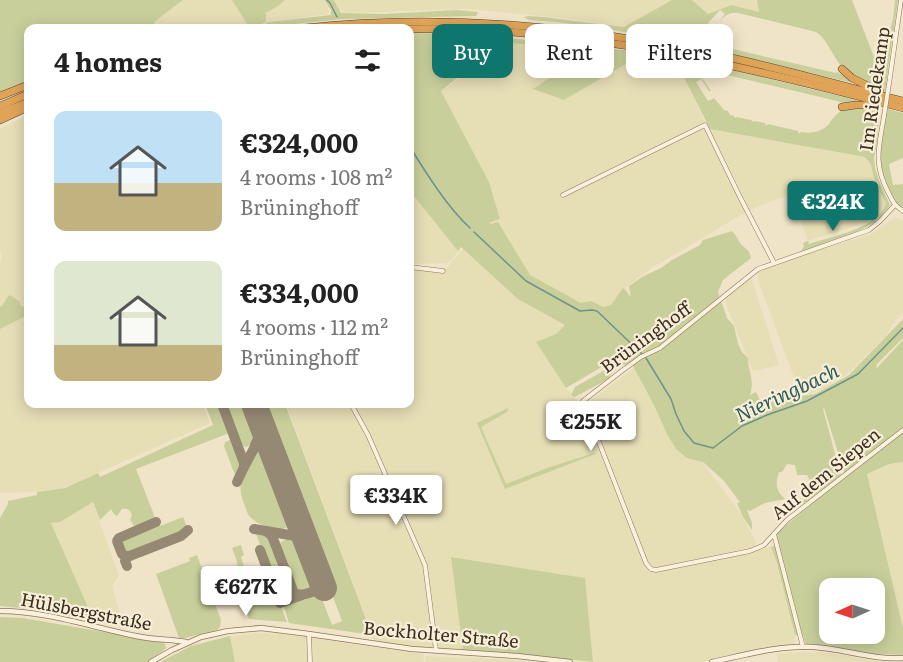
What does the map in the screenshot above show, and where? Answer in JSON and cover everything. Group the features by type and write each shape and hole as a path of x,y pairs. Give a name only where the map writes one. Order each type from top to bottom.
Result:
{"highway":[{"path":"350,24 453,21 593,33 626,40"},
{"path":"414,29 475,29 541,33 626,44"},
{"path":"733,66 894,102"},
{"path":"842,69 852,78 903,108"},
{"path":"0,96 24,87"},
{"path":"0,106 24,96"},
{"path":"842,107 903,102"},
{"path":"0,113 24,105"},
{"path":"0,120 24,106"}],"street":[{"name":"Im Riedekamp","path":"901,0 877,156 880,177 895,205 903,211"},
{"path":"563,195 705,125 774,263"},
{"name":"Brüninghoff","path":"774,534 764,545 750,551 656,570 651,569 646,563 584,401 641,357 660,348 758,269 869,230 895,205"},
{"path":"414,267 443,271"},
{"path":"353,408 368,435 425,565 436,650"},
{"name":"Auf dem Siepen","path":"803,647 774,534 787,520 903,430"},
{"name":"Hülsbergstraße","path":"0,611 44,615 136,636 187,642"},
{"name":"Bockholter Straße","path":"187,642 212,634 245,629 279,630 412,649 570,662"},
{"path":"309,634 310,662"},
{"name":"Hülsbergstraße","path":"167,641 172,650"},
{"path":"152,662 187,642"},
{"path":"712,662 803,647 903,658"}],"shaded area":[{"path":"183,0 232,0 247,24 154,24"},
{"path":"285,0 323,0 329,14 266,22 265,13"},
{"path":"335,0 672,0 630,24 626,24 625,27 564,18 465,9 344,13"},
{"path":"692,0 757,0 760,12 731,5 708,14"},
{"path":"513,42 525,43 525,78 549,78 533,89 564,100 602,78 614,78 614,71 626,64 626,78 684,78 706,124 571,189 572,192 699,129 706,130 746,212 652,268 626,287 633,307 580,310 556,334 536,342 566,388 584,408 649,573 771,547 795,634 794,645 702,662 593,662 584,578 452,557 463,650 438,648 426,566 370,436 355,408 414,408 414,269 443,273 471,234 480,226 500,220 489,182 441,91 460,78 513,78"},
{"path":"24,117 24,308 10,295 5,304 0,307 2,255 0,250 0,129"},
{"path":"710,129 870,158 887,203 872,220 808,241 791,194 750,210"},
{"path":"414,154 463,243 451,261 414,264"},
{"path":"895,217 903,221 903,313 884,338 850,372 825,388 806,395 793,375 758,280 758,272 873,233"},
{"path":"751,277 779,365 753,371 727,307 725,296"},
{"path":"24,317 24,408 204,408 210,423 64,488 0,493 0,329"},
{"path":"645,360 677,429 740,512 756,542 754,547 659,567 652,567 648,563 588,408 591,400"},
{"path":"287,408 351,408 361,424 424,565 434,647 375,642"},
{"path":"903,462 903,628 867,474 889,464"},
{"path":"93,503 119,576 112,586 124,628 94,622 51,523 60,522"},
{"path":"262,633 307,637 309,662 235,662 230,636"},
{"path":"310,638 423,654 424,662 310,662"},
{"path":"828,653 884,662 778,662 777,654"},
{"path":"426,656 515,660 534,662 426,662"}],"green space":[{"path":"0,0 183,0 154,24 24,24 24,84 0,93"},
{"path":"232,0 285,0 266,13 266,22 247,24"},
{"path":"324,0 334,0 341,13 384,14 457,10 478,12 476,16 340,19 294,24 265,24 331,15 331,10"},
{"path":"672,0 692,0 708,14 731,5 759,12 757,0 852,0 879,70 893,19 895,0 898,0 885,91 862,81 842,67 824,39 816,32 738,13 727,15 718,23 725,14 720,10 709,24 629,24"},
{"path":"523,17 543,17 600,24 572,24 530,20"},
{"path":"614,26 626,26 626,32 614,30"},
{"path":"414,33 432,33 432,78 457,78 441,91 489,182 500,219 489,223 498,222 530,275 581,303 591,301 603,307 611,305 623,288 631,297 629,286 700,245 703,240 732,231 748,250 751,258 723,280 718,292 727,318 734,326 738,344 748,358 752,380 750,395 756,392 761,402 815,394 849,375 903,319 903,338 877,364 876,369 903,340 903,462 889,464 867,474 903,628 903,655 874,654 808,645 803,636 795,635 771,547 778,545 777,533 845,475 824,408 841,476 799,507 814,487 807,475 797,475 795,465 787,464 782,472 779,472 777,480 778,490 785,499 747,510 752,530 737,503 740,502 724,481 703,462 687,458 676,449 632,364 627,366 624,364 614,370 605,365 566,388 536,342 556,334 565,325 518,299 461,247 458,251 414,196"},
{"path":"513,39 525,40 525,44 513,43"},
{"path":"614,49 626,50 626,64 614,71"},
{"path":"733,49 837,72 857,84 733,55"},
{"path":"733,70 860,101 843,103 733,76"},
{"path":"549,78 602,78 564,100 533,89"},
{"path":"684,78 700,78 711,91 701,79 696,82 708,101 714,98 735,118 798,131 799,134 820,130 841,111 850,107 880,110 874,158 875,168 890,205 874,222 862,229 800,252 804,247 803,243 808,241 809,244 853,230 874,219 881,212 886,203 880,192 878,181 877,183 874,178 871,164 865,157 710,129"},
{"path":"888,109 903,113 903,158 889,164 893,185 903,184 903,210 895,205 882,177 878,157"},
{"path":"10,295 24,306 24,317 0,329 0,307"},
{"path":"605,370 613,372 608,379 575,397 571,395 575,387"},
{"path":"207,408 221,408 229,428 227,434 136,469 156,520 135,527 130,520 132,515 127,509 122,509 117,516 111,509 100,520 93,502 60,522 51,523 94,621 39,610 0,606 0,518 8,501 37,495 37,492 65,488 98,473 100,477 213,425"},
{"path":"226,408 250,408 259,431 251,446 245,447 239,443"},
{"path":"262,408 287,408 372,635 289,623 283,604 319,591 332,625 342,621"},
{"path":"508,408 507,412 481,427 506,484 597,452 505,489 477,423"},
{"path":"230,440 242,465 236,478 224,446 225,442"},
{"path":"260,450 267,452 292,519 286,528 266,527 260,524 249,516 244,504 241,490 242,478 251,457"},
{"path":"183,517 187,527 181,532 128,553 123,551 120,542 122,538 157,524 160,526"},
{"path":"256,534 267,535 270,538 291,594 290,597 280,599"},
{"path":"287,539 301,543 315,582 312,588 303,592 297,591 293,586 279,551 281,542"},
{"path":"241,545 244,555 241,557 251,587 249,593 241,598 232,576 237,567 232,548"},
{"path":"197,555 221,620 220,627 217,630 179,638 156,574 190,561 189,558"},
{"path":"451,557 585,578 593,662 463,650"},
{"path":"271,582 287,622 249,619 242,600 250,595 254,588"},
{"path":"0,617 23,618 162,642 166,648 147,662 0,662"},
{"path":"230,636 235,662 160,662 191,646"}],"waterway":[{"name":"Nieringbach","path":"327,0 337,17"},
{"name":"Nieringbach","path":"414,153 430,179 470,228"},
{"name":"Nieringbach","path":"474,232 526,281 580,311 597,311 642,354"},
{"name":"Nieringbach","path":"646,358 671,399 684,431 694,443 713,448 742,426 807,401 858,374 903,328"}],"taxiway":[{"path":"223,408 244,463 237,482"},
{"path":"255,445 262,430 262,424"},
{"path":"244,467 257,443 265,442 271,447"},
{"path":"290,535 298,531 299,521"},
{"path":"128,557 122,554 117,541 119,538 156,522"},
{"path":"254,529 301,537 307,542"},
{"path":"127,566 125,561 127,557 181,536 188,530"},
{"path":"266,531 272,536 294,593 305,594 316,589 321,584 319,575"},
{"path":"260,550 280,603 302,595"}],"runway":[{"path":"256,408 324,588"}]}
